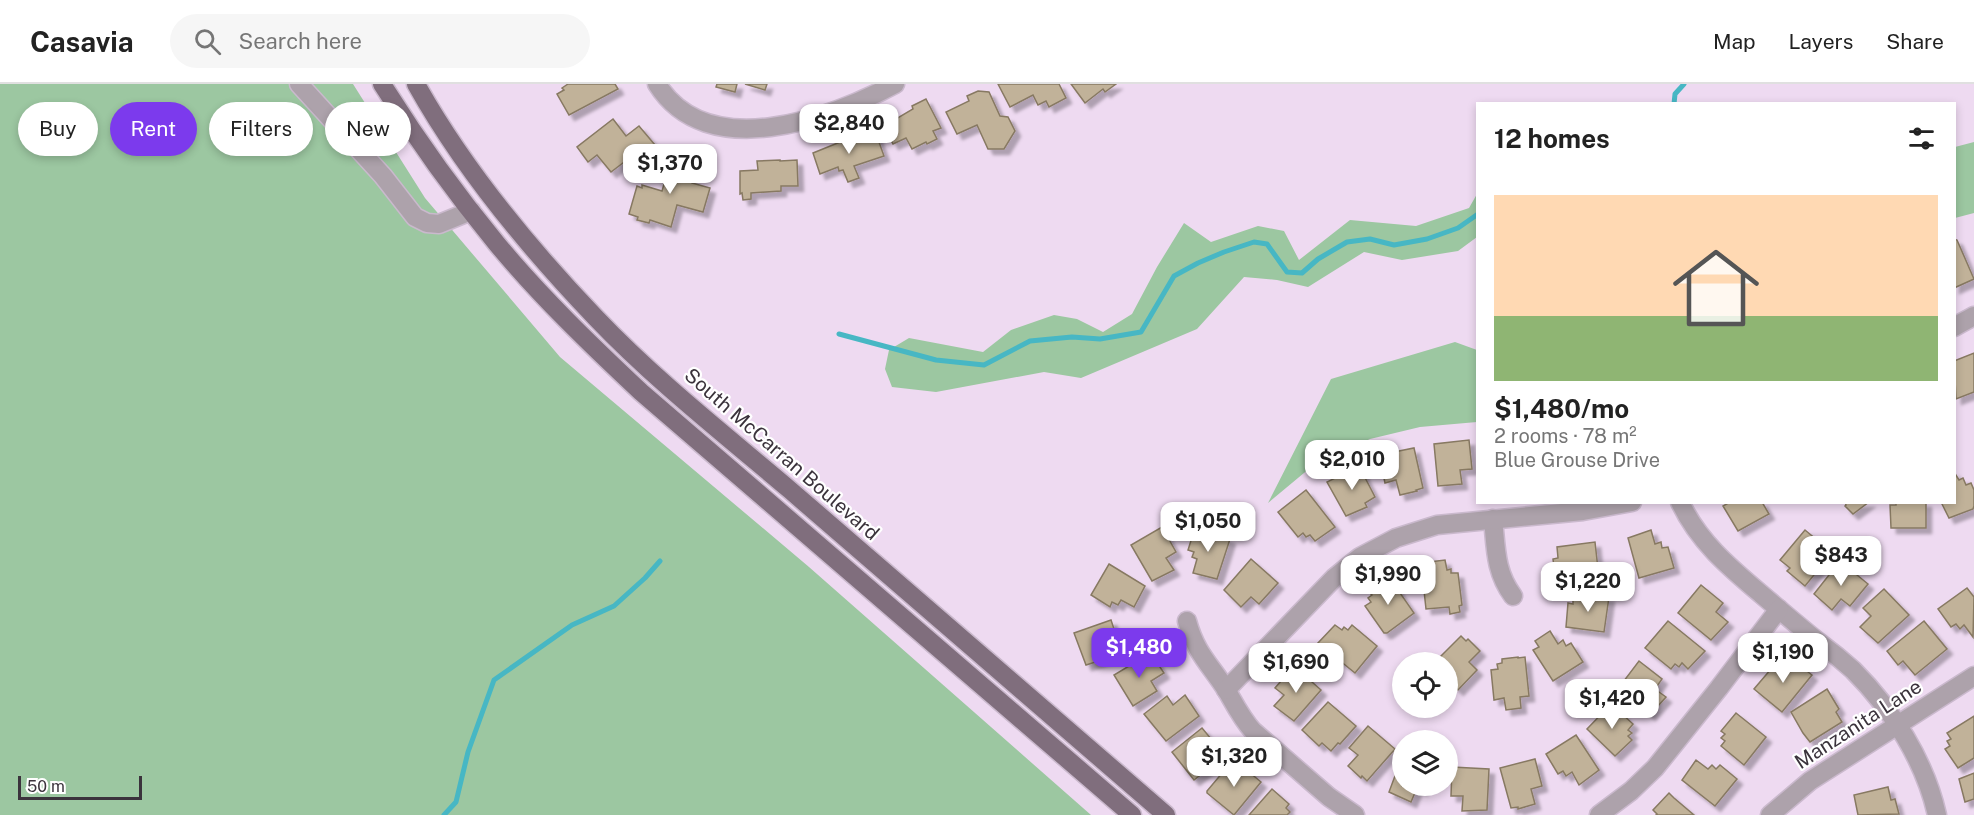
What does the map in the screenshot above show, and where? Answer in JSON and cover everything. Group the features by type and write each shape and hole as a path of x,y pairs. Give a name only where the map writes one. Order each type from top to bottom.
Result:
{"main road":[{"path":"382,84 410,129 498,245 587,340 641,392 1132,815"},
{"name":"South McCarran Boulevard","path":"416,84 458,152 504,212 533,249 596,318 697,411 1166,815"}],"street":[{"path":"299,84 383,176 415,217 427,223 439,224 471,211"},
{"path":"657,84 676,108 686,115 703,122 733,128 784,125 849,107 895,84"},
{"path":"1956,326 1974,316"},
{"path":"1226,690 1334,578 1360,557 1386,543 1437,525 1583,511 1621,504"},
{"path":"1681,504 1703,540 1724,564 1852,669 1875,694 1922,768 1932,793 1937,815"},
{"path":"1493,519 1498,567 1503,583 1512,596"},
{"path":"1599,815 1655,768 1779,609"},
{"path":"1187,621 1196,647 1226,690 1243,720 1329,797 1355,815"},
{"name":"Manzanita Lane","path":"1770,815 1809,781 1974,676"}],"green space":[{"path":"0,84 353,84 364,102 325,102 325,156 398,156 425,198 560,357 809,567 1091,815 0,815"},
{"path":"1974,142 1974,213 1956,218 1956,147"},
{"path":"1476,196 1476,238 1458,251 1402,260 1364,252 1308,287 1277,280 1244,277 1197,329 1081,378 1044,372 936,392 892,387 885,369 889,350 909,338 983,352 1011,330 1054,315 1077,319 1103,332 1132,314 1184,223 1211,242 1258,226 1284,231 1299,260 1350,220 1416,226 1469,208"},
{"path":"1455,342 1476,350 1476,422 1420,427 1370,439 1310,468 1268,503 1331,379"}],"building":[{"path":"568,84 615,84 618,89 569,115 557,94"},
{"path":"717,84 737,84 735,92 716,87"},
{"path":"745,84 767,84 765,90"},
{"path":"998,84 1059,84 1066,98 1049,107 1046,101 1038,105 1033,95 1010,107"},
{"path":"1071,84 1116,84 1105,92 1103,89 1085,103"},
{"path":"978,91 989,92 1000,116 1008,117 1015,131 1004,149 988,149 977,125 957,134 946,112 969,101 967,96"},
{"path":"926,99 941,128 933,131 937,139 912,149 906,138 893,144 884,126"},
{"path":"613,119 626,136 639,126 655,145 639,158 636,153 611,172 597,155 588,162 577,147"},
{"path":"875,131 884,156 854,166 859,178 848,182 843,170 839,171 838,167 820,174 813,153 855,136 856,138"},
{"path":"673,153 693,158 687,178 693,180 692,183 710,188 703,212 677,205 671,227 650,220 649,223 637,220 638,217 629,214 637,186 642,188 642,185 662,191"},
{"path":"797,160 798,186 781,186 781,191 751,193 751,199 743,200 742,193 740,194 740,171 758,170 757,161"},
{"path":"1956,240 1957,240 1974,279 1956,287"},
{"path":"1974,353 1974,392 1956,399 1956,360"},
{"path":"1469,440 1472,469 1460,470 1462,484 1438,486 1434,444"},
{"path":"1414,448 1423,488 1400,495 1396,480 1385,483 1379,455"},
{"path":"1359,466 1375,497 1365,503 1367,507 1346,516 1327,482"},
{"path":"1956,475 1959,480 1963,478 1966,485 1971,483 1974,490 1974,506 1973,509 1949,518 1942,504 1956,504"},
{"path":"1306,490 1335,527 1315,541 1310,535 1306,537 1303,533 1298,537 1278,512"},
{"path":"1726,504 1763,504 1769,514 1738,531 1723,506"},
{"path":"1846,504 1866,504 1853,514"},
{"path":"1926,504 1926,528 1891,528 1890,505"},
{"path":"1162,527 1176,552 1166,558 1174,570 1152,581 1131,545"},
{"path":"1195,528 1230,539 1217,579 1193,573 1197,559 1192,557 1194,552 1188,550"},
{"path":"1651,530 1655,544 1661,542 1662,548 1668,547 1674,568 1639,578 1628,538"},
{"path":"1805,530 1832,553 1805,586 1787,571 1790,568 1780,560"},
{"path":"1595,542 1599,578 1556,583 1553,559 1558,558 1557,547"},
{"path":"1251,559 1278,583 1259,604 1251,597 1241,607 1224,590"},
{"path":"1445,560 1447,570 1451,569 1451,573 1458,573 1462,605 1459,606 1460,612 1450,614 1449,607 1426,609 1421,563"},
{"path":"1840,561 1868,584 1850,606 1841,599 1832,610 1814,594"},
{"path":"1109,564 1145,586 1134,607 1121,600 1118,605 1112,602 1110,607 1091,595"},
{"path":"1389,577 1414,613 1384,633 1365,606 1371,602 1368,598 1371,594 1380,588 1378,585"},
{"path":"1701,585 1723,603 1716,612 1728,622 1711,640 1678,613"},
{"path":"1967,588 1974,597 1973,637 1964,625 1960,629 1956,624 1951,627 1938,609"},
{"path":"1884,589 1909,615 1878,643 1860,627 1871,616 1863,608"},
{"path":"1580,593 1609,597 1604,632 1566,627 1568,603 1573,604 1573,599 1578,600"},
{"path":"1111,620 1115,632 1120,630 1127,652 1086,665 1074,633"},
{"path":"1668,621 1705,651 1688,669 1682,663 1679,667 1675,664 1671,669 1645,648"},
{"path":"1924,621 1947,649 1915,675 1903,661 1898,665 1887,651"},
{"path":"1335,625 1342,630 1344,627 1348,630 1352,625 1377,646 1355,673 1318,643"},
{"path":"1550,631 1558,644 1563,640 1566,646 1571,643 1583,662 1553,681 1533,650 1539,647 1535,641"},
{"path":"1461,636 1466,641 1468,639 1480,651 1469,662 1477,670 1458,690 1458,652 1445,652"},
{"path":"1149,654 1164,673 1151,681 1157,691 1133,706 1114,675"},
{"path":"1525,657 1529,696 1520,697 1521,708 1506,710 1504,698 1494,700 1491,670 1498,669 1497,664 1502,663 1502,659"},
{"path":"1639,661 1662,679 1655,689 1666,697 1650,715 1617,690"},
{"path":"1777,662 1782,666 1786,662 1795,669 1798,664 1812,675 1782,712 1754,689"},
{"path":"1294,666 1321,690 1294,721 1274,706 1284,695 1275,688"},
{"path":"1827,689 1839,709 1836,712 1842,722 1810,742 1791,712"},
{"path":"1185,695 1199,716 1166,741 1144,714 1167,696 1173,705"},
{"path":"1328,702 1356,726 1331,751 1322,743 1319,746 1302,730"},
{"path":"1611,704 1633,724 1628,730 1632,733 1628,736 1632,740 1615,756 1587,729"},
{"path":"1736,713 1766,737 1744,765 1721,746 1725,741 1721,738 1725,734 1721,731"},
{"path":"1974,716 1974,758 1958,768 1945,749 1950,746 1947,741 1951,739 1947,733"},
{"path":"1368,726 1392,746 1392,752 1367,781 1348,766 1358,755 1349,748"},
{"path":"1202,728 1217,746 1214,748 1216,752 1212,755 1217,762 1194,780 1172,752"},
{"path":"1576,735 1599,770 1579,785 1572,772 1566,776 1563,771 1558,774 1546,754"},
{"path":"1535,759 1542,786 1531,789 1535,804 1518,809 1518,807 1511,808 1500,768"},
{"path":"1696,760 1708,769 1712,765 1716,769 1720,765 1737,779 1715,806 1682,780"},
{"path":"1228,766 1233,771 1237,767 1240,770 1243,767 1261,782 1234,815 1207,793"},
{"path":"1458,767 1489,769 1487,810 1462,811 1463,796 1458,796"},
{"path":"1974,773 1974,799 1965,802 1959,779"},
{"path":"1888,787 1891,800 1895,799 1899,814 1858,815 1854,795"},
{"path":"1272,789 1289,804 1286,808 1290,812 1287,815 1249,815"},
{"path":"1669,793 1694,815 1656,815 1653,810"},
{"path":"1398,796 1414,796 1411,802"}],"waterway":[{"path":"1674,102 1675,94 1684,84"},
{"path":"839,334 936,360 984,365 1030,341 1072,337 1100,339 1141,332 1174,276 1198,263 1254,242 1267,244 1287,272 1302,273 1318,259 1347,242 1370,239 1394,245 1427,239 1458,228 1476,215"},
{"path":"444,815 456,802 468,752 494,680 572,625 614,606 660,561"}]}
